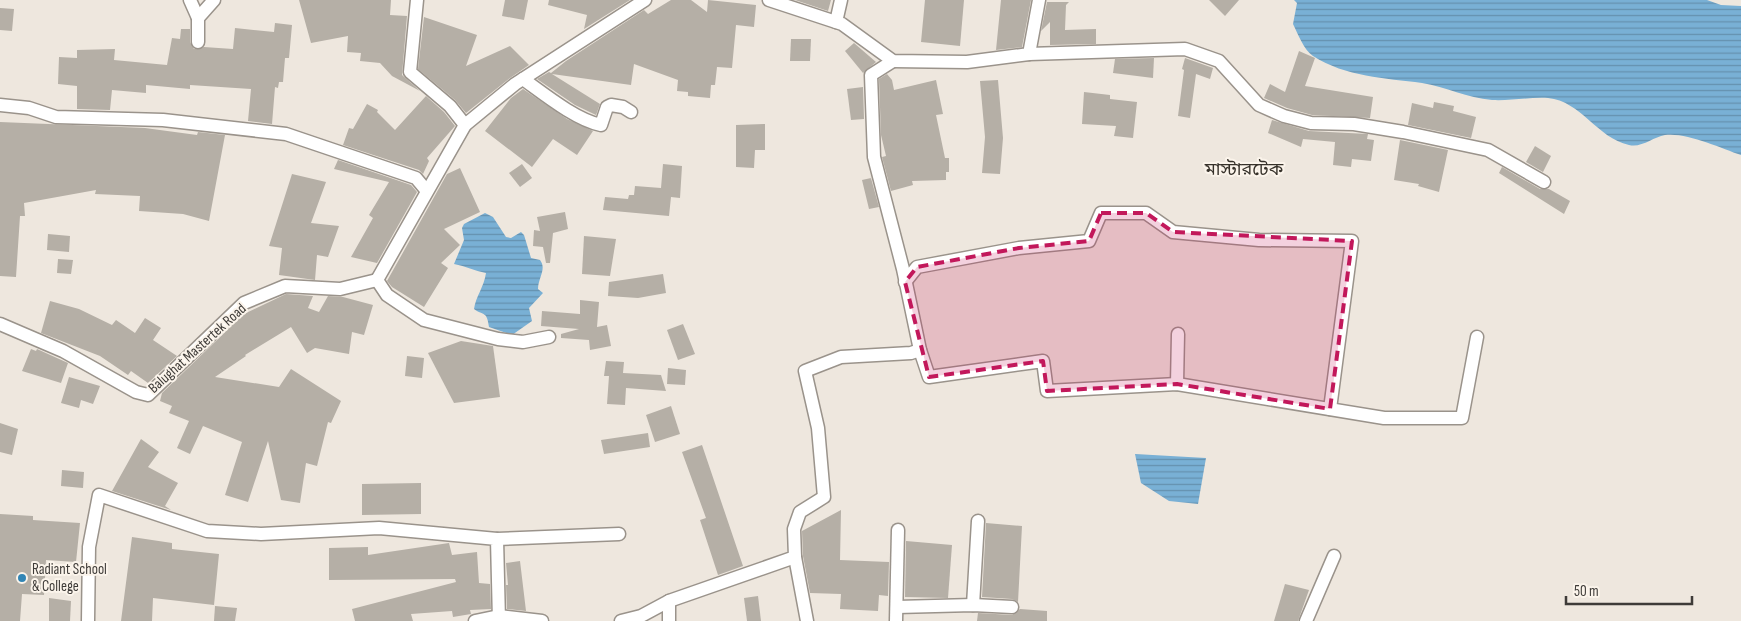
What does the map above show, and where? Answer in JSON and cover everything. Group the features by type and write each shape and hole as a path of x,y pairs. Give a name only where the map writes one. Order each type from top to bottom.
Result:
{"street":[{"path":"190,0 198,18 198,42"},
{"path":"198,18 214,0"},
{"path":"417,0 410,72 450,106 465,125"},
{"path":"549,337 523,342 498,339 424,320 387,295 377,280 426,190 465,125 523,79 645,0"},
{"path":"769,0 836,22 893,60 967,62 1029,54 1185,49 1219,61 1259,105 1284,116 1311,123 1354,124 1403,132 1488,150 1544,182"},
{"path":"836,22 841,0"},
{"path":"1029,54 1040,0"},
{"path":"893,60 871,75 874,157 920,350 929,377 1043,361 1048,391 1177,384 1384,418 1462,418 1477,337"},
{"path":"523,79 595,124 601,125 607,107 611,104 623,106 631,112"},
{"path":"0,106 29,108 56,117 163,120 286,134 416,178 426,190"},
{"path":"905,282 917,268 1019,248 1088,241 1101,213 1146,213 1173,232 1259,240 1352,241 1330,409"},
{"name":"Balughat Mastertek Road","path":"0,324 63,351 136,392 148,396 244,303 285,286 340,288 377,280"},
{"path":"1177,384 1178,334"},
{"path":"807,621 795,557 794,530 800,512 824,497 818,428 805,371 841,357 911,353 920,350"},
{"path":"88,621 89,547 99,495 207,531 261,534 379,528 497,539 619,534"},
{"path":"973,605 978,520"},
{"path":"896,621 898,530"},
{"path":"497,539 499,619"},
{"path":"1306,621 1334,556"},
{"path":"621,621 641,616 669,600 795,557"},
{"path":"669,600 669,621"},
{"path":"897,607 973,605 1012,607"},
{"path":"475,621 499,619 542,621"}],"highlighted area":[{"path":"1101,213 1146,213 1173,232 1352,241 1330,409 1177,384 1047,391 1043,361 929,377 905,282 917,267 1019,248 1089,241"}],"water":[{"path":"1294,0 1707,0 1721,5 1741,6 1741,155 1703,141 1673,135 1661,136 1643,144 1629,145 1607,135 1570,106 1548,98 1483,99 1422,83 1366,76 1339,68 1313,56 1304,46 1293,24 1297,3"},
{"path":"485,213 493,217 506,237 511,238 521,232 524,235 531,258 540,260 543,267 538,289 543,293 529,308 532,321 512,335 489,327 486,316 474,309 486,273 454,264 464,240 462,228 464,224"},
{"path":"1135,454 1206,458 1198,504 1169,501 1141,483"}],"building":[{"path":"299,0 391,0 390,15 407,16 402,75 420,91 392,76 380,63 360,61 361,53 347,52 348,36 311,43"},
{"path":"505,0 528,0 524,20 502,16"},
{"path":"549,0 630,0 584,29 587,15 548,5"},
{"path":"671,0 691,0 707,12 708,0 756,5 754,27 736,25 732,68 717,67 715,85 711,85 710,98 688,96 688,92 677,91 678,80 634,64 631,85 552,74 600,104 596,115 575,105 537,79 549,72 551,73 566,61 644,10 648,14"},
{"path":"795,0 831,0 828,11"},
{"path":"925,0 964,0 960,46 921,42"},
{"path":"1001,0 1031,0 1022,47 996,50"},
{"path":"1209,0 1239,0 1225,16"},
{"path":"1047,2 1069,2 1066,5 1065,30 1096,29 1096,44 1050,45 1050,22 1041,31"},
{"path":"0,8 14,9 12,31 0,30"},
{"path":"424,17 477,35 466,66 510,46 529,65 466,113 455,100 418,69"},
{"path":"275,23 292,25 289,58 285,58 283,82 279,82 278,88 275,87 272,124 248,121 251,89 190,85 190,89 146,85 146,93 112,90 110,110 77,109 77,86 58,84 59,57 77,58 77,50 115,49 114,60 167,65 172,38 180,39 181,29 190,29 190,42 194,49 204,47 233,49 235,28 274,32"},
{"path":"791,39 811,39 810,61 790,61"},
{"path":"854,43 876,62 863,73 845,51"},
{"path":"1299,51 1315,58 1305,86 1373,97 1370,118 1312,115 1287,108 1264,98 1270,84 1285,92"},
{"path":"1154,58 1153,78 1113,73 1115,59"},
{"path":"1185,58 1213,68 1210,79 1196,74 1190,118 1178,116 1184,70 1182,69"},
{"path":"887,74 892,80 894,90 936,80 943,114 936,115 945,158 949,158 949,172 946,172 946,180 912,181 913,185 891,191 882,157 886,156 881,135 879,79"},
{"path":"998,80 1003,138 1000,174 982,173 985,137 980,81"},
{"path":"863,87 864,119 851,120 847,89"},
{"path":"523,89 567,119 593,131 577,155 553,139 532,167 485,131 511,98"},
{"path":"1084,92 1110,95 1110,99 1137,102 1133,138 1114,136 1116,126 1082,124"},
{"path":"426,96 444,112 455,126 427,158 429,161 423,174 419,170 343,145 349,128 353,129 367,104 378,110 377,112 395,130"},
{"path":"1434,102 1454,106 1453,111 1476,117 1471,138 1408,125 1412,103 1433,108"},
{"path":"1272,120 1309,131 1368,134 1367,139 1374,140 1371,161 1352,159 1351,167 1333,165 1335,142 1303,139 1301,147 1268,133"},
{"path":"0,122 145,128 197,135 198,132 225,135 209,221 183,214 139,211 140,196 95,194 96,190 24,203 25,216 20,216 16,277 0,276"},
{"path":"765,124 765,150 755,150 754,168 736,167 736,125"},
{"path":"1400,140 1448,150 1439,192 1418,186 1419,184 1394,180"},
{"path":"1535,146 1551,156 1543,172 1526,162"},
{"path":"338,160 411,185 417,192 377,263 351,257 373,218 369,215 389,182 334,169"},
{"path":"522,164 532,178 520,187 509,173"},
{"path":"663,164 682,166 680,198 671,197 669,216 603,210 605,197 628,199 629,195 634,195 635,186 661,188"},
{"path":"1502,167 1540,189 1549,189 1570,201 1564,214 1499,173"},
{"path":"460,168 480,212 444,229 460,245 441,263 448,268 424,307 392,287 387,281 447,174"},
{"path":"292,174 326,182 311,223 339,226 328,257 317,255 315,280 279,275 282,248 269,246"},
{"path":"871,178 879,207 869,209 862,180"},
{"path":"565,212 568,229 553,233 550,263 546,263 543,247 533,246 534,230 540,231 537,217"},
{"path":"48,234 70,236 69,252 47,250"},
{"path":"584,236 616,239 610,276 582,274"},
{"path":"58,259 73,260 71,274 57,273"},
{"path":"663,274 666,293 638,298 608,296 609,282"},
{"path":"286,294 313,296 308,308 319,312 328,296 343,297 373,305 364,335 352,332 349,354 315,348 307,353 291,327 245,355 215,377 279,387 291,369 341,401 331,423 328,422 317,466 306,463 300,503 281,500 268,441 248,502 225,495 242,442 203,426 190,454 177,448 189,421 169,413 172,406 160,401 162,393 244,314"},
{"path":"580,300 599,302 597,327 607,325 611,346 590,350 589,340 561,338 561,334 579,329 541,326 542,311 580,314"},
{"path":"50,301 79,309 112,325 116,320 135,333 145,318 161,328 153,340 177,356 148,383 131,371 128,375 100,356 41,333"},
{"path":"683,324 695,354 678,360 667,330"},
{"path":"461,341 493,346 500,397 454,403 428,353"},
{"path":"31,349 36,351 37,349 68,363 61,383 22,371"},
{"path":"407,356 424,358 422,378 405,376"},
{"path":"606,361 624,362 623,373 661,375 666,391 626,388 625,405 607,404 609,376 604,376"},
{"path":"668,368 686,370 685,385 667,384"},
{"path":"69,377 100,386 93,404 81,400 79,408 61,403"},
{"path":"671,406 680,434 655,442 646,415"},
{"path":"0,423 18,429 12,455 0,452"},
{"path":"648,433 650,447 604,454 601,440"},
{"path":"141,439 159,452 148,467 178,483 165,506 171,510 112,491"},
{"path":"702,445 743,566 718,575 700,520 706,518 682,452"},
{"path":"62,470 84,472 83,488 61,486"},
{"path":"421,483 421,514 362,515 362,484"},
{"path":"841,510 840,560 889,562 888,596 879,595 878,611 840,609 841,594 810,593 803,556 802,531"},
{"path":"0,514 33,516 33,520 80,523 76,562 46,560 44,595 22,594 20,621 0,621"},
{"path":"986,523 1022,526 1018,602 1012,599 982,597"},
{"path":"132,537 172,543 172,549 219,554 214,605 153,598 152,621 121,621"},
{"path":"906,541 952,545 948,598 905,597"},
{"path":"449,543 452,555 477,552 479,583 490,584 491,609 470,610 471,614 453,617 452,611 411,614 413,621 355,621 352,609 456,582 455,579 329,580 329,548 368,547 368,555"},
{"path":"520,561 526,611 507,609 506,585 508,585 506,563"},
{"path":"1285,584 1309,590 1298,621 1274,621"},
{"path":"758,596 761,621 747,621 744,598"},
{"path":"49,598 71,601 70,621 49,621"},
{"path":"215,606 237,608 235,621 214,621"},
{"path":"1020,609 1047,611 1047,621 977,621 978,613 1012,615"}],"place":[{"name":"Radiant School & College","path":"22,578"}],"district":[{"name":"মাস্টারটেক","path":"1244,169"}]}
